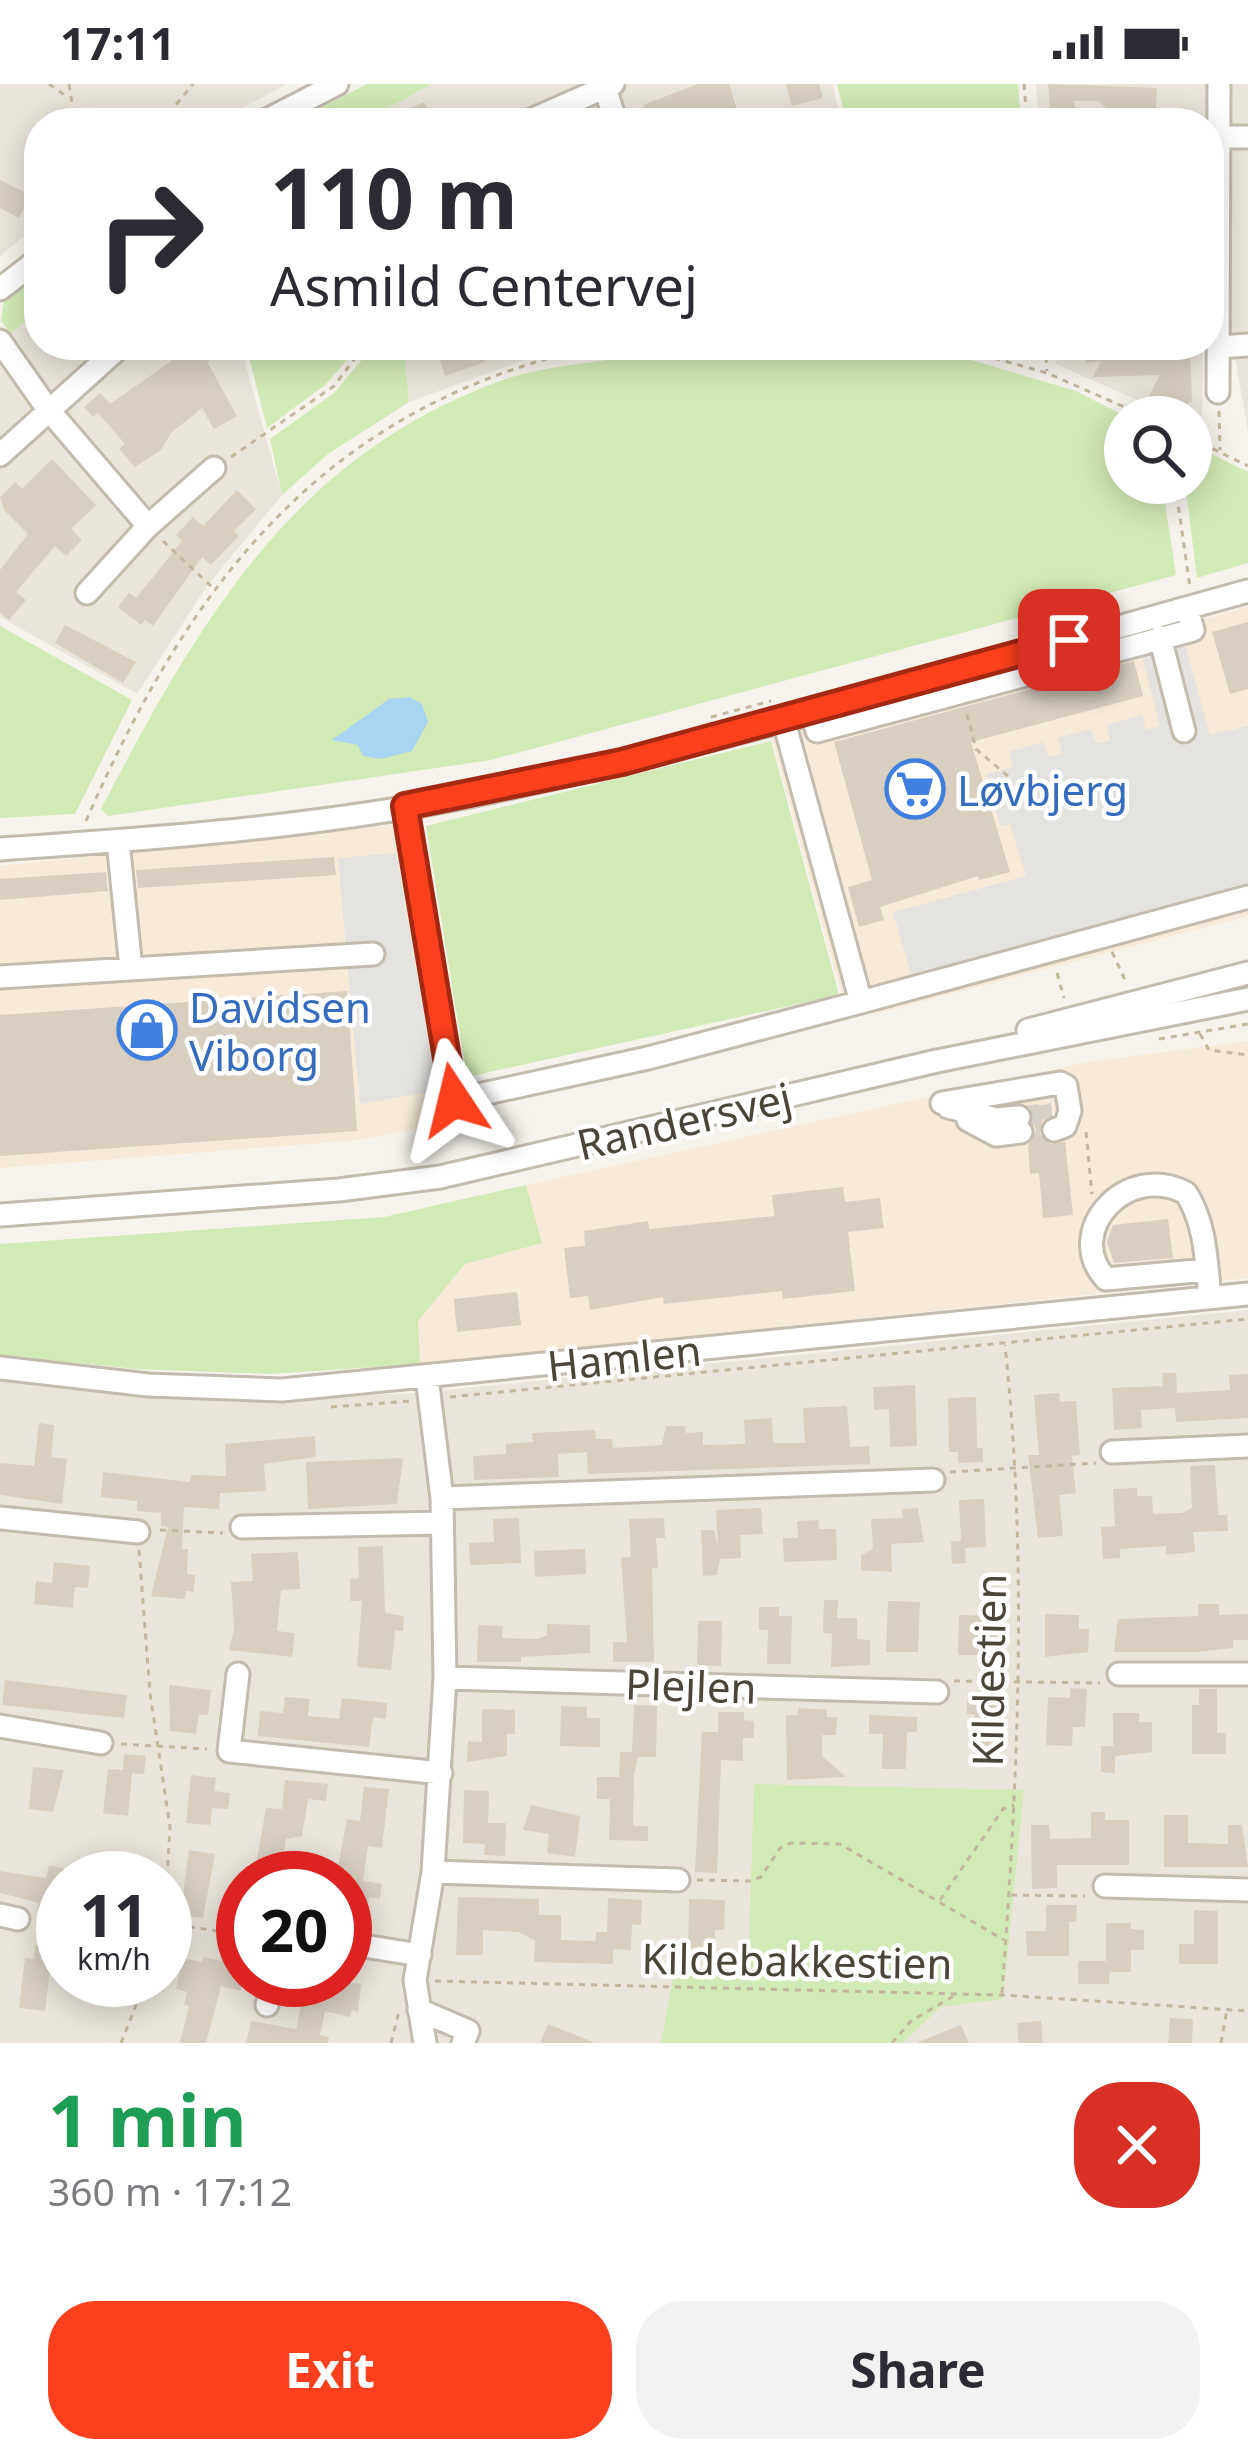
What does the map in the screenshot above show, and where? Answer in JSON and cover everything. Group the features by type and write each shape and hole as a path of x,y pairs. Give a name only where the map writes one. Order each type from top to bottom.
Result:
{"street":[{"path":"291,108 338,84"},
{"path":"557,108 608,85"},
{"path":"0,289 24,271"},
{"path":"0,341 47,408 148,526"},
{"path":"0,455 104,360"},
{"path":"1218,392 1219,360"},
{"path":"87,592 148,526 214,468"},
{"path":"811,710 817,731 962,691 1110,640 1189,595 1248,591"},
{"path":"0,849 284,825 622,762 778,710 811,710 1110,640 1193,630 1189,595"},
{"path":"1160,637 1184,731"},
{"path":"778,710 861,1002"},
{"path":"405,806 454,1100 648,1058 1248,897"},
{"path":"118,841 131,969"},
{"path":"0,977 373,954"},
{"name":"Randersvej","path":"937,1060 1117,1004 1248,974"},
{"name":"Randersvej","path":"0,1214 339,1190 440,1177 937,1060 1248,999"},
{"path":"1006,1037 1031,1022 1067,1011 1117,1004"},
{"path":"1020,1125 949,1108 1060,1083 1065,1119"},
{"path":"1208,1270 1106,1280 1098,1271 1095,1246 1102,1209 1127,1189 1150,1183 1186,1193 1203,1233 1208,1270 1210,1298"},
{"name":"Hamlen","path":"0,1367 148,1385 282,1390 1248,1294"},
{"path":"425,2043 415,1980 433,1872 445,1678 442,1498 427,1377"},
{"path":"1112,1452 1248,1446"},
{"path":"442,1498 932,1480"},
{"path":"0,1518 138,1532"},
{"path":"242,1527 442,1523"},
{"path":"238,1674 230,1751 441,1773"},
{"path":"1119,1674 1248,1674"},
{"name":"Plejlen","path":"445,1678 938,1692"},
{"path":"0,1726 101,1743"},
{"path":"433,1872 678,1880"},
{"path":"1106,1886 1248,1890"},
{"path":"372,1946 419,1954"},
{"path":"419,2010 468,2031 463,2043"}],"path":[{"path":"49,84 56,94 69,97"},
{"path":"69,84 72,108"},
{"path":"173,108 193,84"},
{"path":"214,468 334,386 354,360"},
{"path":"85,825 133,723 214,590 302,487 412,412 490,378 552,360"},
{"path":"1001,360 1047,373 1104,398"},
{"path":"1046,360 1047,373"},
{"path":"1218,392 1220,453"},
{"path":"1212,449 1248,466"},
{"path":"1178,504 1189,595"},
{"path":"148,526 214,590"},
{"path":"962,691 976,749 1009,776"},
{"path":"708,718 778,710"},
{"path":"1050,949 1067,1011"},
{"path":"1199,1032 1209,1050 1248,1055"},
{"path":"1065,1119 1093,1208"},
{"path":"1090,1309 1094,1336"},
{"name":"Kildestien","path":"1002,1995 1022,1682 1018,1468 1005,1345"},
{"path":"932,1480 945,1472 1096,1463 1112,1452"},
{"path":"169,1851 170,1827 150,1693 138,1532 227,1534 242,1527"},
{"path":"938,1692 953,1682 1100,1683 1119,1674"},
{"path":"101,1743 230,1751"},
{"path":"939,1902 1003,1809 1016,1804"},
{"path":"678,1880 750,1881 761,1877 780,1848 790,1843 840,1844 1006,1941"},
{"path":"1009,1895 1094,1896 1106,1886"},
{"path":"9,1917 22,1929 36,1932"},
{"path":"391,2043 406,1984 415,1980"},
{"name":"Kildebakkestien","path":"415,1980 1002,1995 1248,2011"},
{"path":"892,2043 911,2021 958,1994"},
{"path":"121,2043 135,2007"},
{"path":"1221,2043 1227,2009"}],"shaded area":[{"path":"0,84 287,84 242,108 24,108 24,236 0,256"},
{"path":"433,84 832,84 838,108 387,108"},
{"path":"1036,84 1206,84 1206,108 1038,108"},
{"path":"1232,84 1248,84 1248,431 1231,334"},
{"path":"24,322 24,360 244,360 282,495 207,586 137,694 0,617 0,339"},
{"path":"405,360 525,360 409,402"},
{"path":"1056,360 1203,360 1202,396 1128,396"},
{"path":"1248,607 1248,916 874,1014 843,999 772,739"},
{"path":"1184,641 1210,735 1248,726 1248,889 912,979 893,912 1026,876 1010,824 1000,826 986,774 1013,767 1009,752 1043,742 1049,757 1062,753 1058,738 1091,729 1097,744 1110,740 1107,725 1142,715 1146,730 1160,726 1141,653"},
{"path":"400,824 451,1122 359,1140 0,1168 0,866"},
{"path":"396,853 437,1091 360,1104 338,858"},
{"path":"1248,1041 1248,1278 420,1364 417,1321 465,1264 541,1243 526,1185 1088,1062"},
{"path":"1248,1310 1248,2043 0,2043 0,1378 239,1400 415,1393"}],"green space":[{"path":"367,84 432,84 388,108 321,108"},
{"path":"837,84 1018,84 1020,108 843,108"},
{"path":"24,283 24,322 10,334 1,320 5,296"},
{"path":"250,360 347,360 325,385 267,428"},
{"path":"362,360 405,360 409,402 328,454 282,495 270,439 334,393"},
{"path":"603,360 972,360 1076,391 1104,405 1104,504 1165,504 1176,575 491,760 108,816 101,809 175,674 259,554 308,501 364,454 427,414 500,381"},
{"path":"1212,454 1248,472 1248,563 1197,578 1188,504 1212,504"},
{"path":"0,626 132,700 75,814 0,818"},
{"path":"771,741 839,995 467,1077 426,826"},
{"path":"526,1185 542,1243 465,1264 418,1321 420,1364 270,1374 136,1369 0,1355 0,1244 384,1217"},
{"path":"754,1784 1024,1790 1003,1999 940,2007 903,2043 661,2043 674,1973 748,1976"}],"water":[{"path":"410,697 422,704 428,722 412,751 381,759 363,756 358,745 332,740 389,699"}],"building":[{"path":"698,84 729,84 736,108 644,108"},
{"path":"786,84 819,84 823,98 792,106"},
{"path":"1048,84 1157,88 1156,108 1106,108 1099,101 1074,101 1075,108 1050,108"},
{"path":"0,180 24,192 19,218 0,208"},
{"path":"173,360 210,360 207,362 237,416 214,429 202,408 171,433 161,450 135,467 119,449 125,444 98,413 93,417 84,407 100,393 110,404"},
{"path":"440,360 484,360 485,362 445,376"},
{"path":"1086,360 1191,360 1192,396 1149,396 1160,375 1093,377 1101,361"},
{"path":"52,459 96,505 71,529 82,540 66,556 55,546 16,592 26,600 9,620 0,613 0,570 28,534 4,510 0,497 15,482 22,489"},
{"path":"237,490 256,509 234,531 239,536 211,565 202,557 153,626 145,620 141,625 118,607 129,593 136,598 182,541 176,535 193,517 203,526"},
{"path":"1248,622 1248,689 1230,694 1212,632"},
{"path":"65,625 136,662 123,683 55,643"},
{"name":"Løvbjerg","path":"1134,661 1143,696 971,742 1010,872 979,880 978,876 880,907 884,920 859,927 848,887 872,880 834,742"},
{"path":"334,857 336,875 138,888 136,870"},
{"path":"106,872 108,891 0,900 0,879"},
{"path":"347,991 357,1131 0,1156 0,1015"},
{"path":"1051,1104 1052,1115 1042,1121 1040,1134 1050,1144 1065,1142 1073,1215 1043,1218 1039,1173 1030,1174 1028,1145 1036,1131 1029,1106"},
{"path":"843,1187 845,1202 880,1198 884,1228 848,1232 855,1291 783,1299 782,1291 664,1304 663,1297 590,1310 588,1296 570,1298 564,1248 585,1246 584,1231 648,1221 649,1229 774,1216 772,1195"},
{"path":"1168,1219 1173,1258 1114,1263 1107,1242 1113,1225"},
{"path":"517,1292 521,1325 457,1332 454,1299"},
{"path":"1162,1373 1176,1373 1177,1393 1230,1390 1229,1375 1248,1374 1248,1418 1176,1422 1175,1408 1141,1410 1142,1428 1114,1430 1112,1388 1163,1386"},
{"path":"915,1385 917,1446 890,1447 889,1409 874,1410 873,1387"},
{"path":"1059,1393 1060,1402 1076,1401 1080,1455 1072,1456 1076,1493 1059,1495 1063,1536 1038,1538 1028,1455 1039,1455 1034,1395"},
{"path":"976,1397 977,1448 983,1448 983,1462 958,1463 958,1452 949,1452 948,1398"},
{"path":"847,1406 850,1447 869,1446 870,1464 588,1474 587,1452 558,1454 559,1477 474,1480 473,1456 506,1454 506,1444 533,1442 532,1433 595,1430 596,1439 612,1439 613,1448 662,1445 666,1426 685,1426 686,1433 703,1432 703,1445 745,1444 744,1420 772,1418 773,1443 805,1443 803,1408"},
{"path":"39,1423 54,1425 51,1457 67,1459 62,1504 0,1495 0,1463 34,1466"},
{"path":"315,1436 316,1457 264,1464 266,1491 220,1493 219,1509 184,1507 182,1549 188,1549 187,1574 195,1575 194,1592 186,1591 185,1599 151,1596 168,1527 161,1526 161,1513 137,1511 137,1501 101,1497 103,1472 190,1482 191,1475 226,1476 225,1444"},
{"path":"403,1458 397,1504 308,1509 306,1462"},
{"path":"1215,1465 1218,1515 1227,1515 1228,1531 1193,1532 1195,1552 1166,1555 1166,1546 1120,1549 1120,1558 1103,1559 1101,1527 1115,1526 1113,1489 1137,1488 1137,1496 1152,1496 1153,1514 1182,1513 1192,1508 1190,1466"},
{"path":"984,1499 986,1547 965,1548 966,1563 952,1564 951,1542 961,1541 959,1500"},
{"path":"761,1508 763,1534 740,1535 741,1558 720,1559 717,1575 703,1576 701,1530 714,1530 718,1547 716,1510"},
{"path":"918,1508 924,1542 891,1544 892,1572 861,1570 861,1555 873,1549 871,1519 903,1518 902,1509"},
{"path":"519,1518 521,1563 470,1565 469,1543 494,1542 493,1519"},
{"path":"664,1518 665,1538 656,1538 658,1568 652,1568 654,1662 613,1662 613,1642 627,1642 621,1558 631,1557 629,1519"},
{"path":"818,1520 819,1529 836,1529 837,1560 784,1562 783,1538 798,1538 797,1521"},
{"path":"383,1546 385,1613 404,1616 403,1631 395,1630 391,1670 357,1667 362,1601 350,1601 350,1579 359,1578 358,1547"},
{"path":"585,1549 586,1574 535,1577 534,1551"},
{"path":"298,1552 300,1589 281,1590 277,1631 295,1633 292,1657 229,1650 234,1629 231,1582 253,1581 251,1554"},
{"path":"54,1562 90,1566 88,1588 75,1587 73,1608 34,1604 36,1581 52,1583"},
{"path":"824,1600 838,1600 837,1618 857,1618 857,1639 870,1640 870,1665 831,1667 832,1634 823,1633"},
{"path":"888,1601 920,1602 918,1652 886,1652"},
{"path":"1198,1604 1219,1604 1219,1615 1248,1614 1248,1640 1233,1640 1233,1648 1197,1652 1114,1652 1118,1619 1198,1616"},
{"path":"759,1607 779,1607 779,1616 792,1616 791,1664 767,1664 768,1630 759,1630"},
{"path":"1045,1614 1079,1615 1079,1629 1089,1629 1088,1652 1045,1657"},
{"path":"959,1615 994,1616 993,1630 1002,1630 1008,1676 1000,1676 999,1747 974,1746 975,1714 967,1714 967,1696 983,1696 984,1655 958,1655"},
{"path":"698,1621 722,1621 721,1666 697,1665"},
{"path":"547,1624 590,1625 590,1653 477,1662 478,1625 503,1626 502,1638 537,1639 547,1635"},
{"path":"5,1680 127,1695 124,1718 2,1705"},
{"path":"169,1685 211,1690 208,1715 199,1714 196,1734 170,1731"},
{"path":"1070,1688 1087,1689 1085,1727 1073,1727 1072,1746 1046,1745 1048,1697 1070,1698"},
{"path":"1199,1689 1217,1689 1217,1733 1226,1733 1226,1754 1192,1754 1192,1705 1199,1705"},
{"path":"285,1697 310,1699 308,1716 339,1719 342,1698 387,1703 386,1719 373,1717 369,1747 258,1736 260,1711 283,1713"},
{"path":"634,1705 657,1706 656,1757 638,1757 634,1774 633,1826 648,1826 648,1841 609,1840 610,1799 597,1799 597,1777 619,1777 620,1752 632,1752"},
{"path":"561,1706 587,1707 587,1718 600,1718 600,1747 560,1746"},
{"path":"798,1708 827,1710 827,1717 837,1717 836,1735 822,1735 822,1756 846,1777 787,1780 786,1715 798,1715"},
{"path":"482,1709 515,1710 515,1734 507,1734 507,1756 467,1762 468,1741 482,1742"},
{"path":"718,1712 744,1712 744,1720 754,1721 754,1738 743,1738 743,1761 721,1760 717,1873 695,1872 702,1732 718,1732"},
{"path":"1113,1713 1139,1713 1139,1722 1152,1722 1152,1752 1115,1756 1115,1773 1101,1772 1101,1746 1113,1746"},
{"path":"869,1715 917,1717 917,1732 907,1732 906,1769 882,1769 883,1734 869,1734"},
{"path":"124,1754 146,1756 144,1774 132,1773 128,1816 103,1813 108,1769 123,1770"},
{"path":"33,1767 64,1770 53,1812 29,1809"},
{"path":"191,1775 216,1778 214,1791 230,1793 228,1809 212,1808 210,1825 186,1823"},
{"path":"285,1780 328,1784 326,1801 308,1799 302,1836 286,1839 284,1851 258,1851 266,1808 282,1809"},
{"path":"364,1787 389,1789 382,1848 341,1851 347,1819 360,1821"},
{"path":"464,1790 489,1791 488,1823 506,1823 505,1856 484,1855 485,1844 463,1843"},
{"path":"531,1805 580,1816 575,1857 547,1853 549,1834 523,1830"},
{"path":"1091,1812 1105,1812 1105,1820 1129,1820 1129,1865 1057,1865 1057,1888 1032,1889 1031,1825 1049,1825 1050,1839 1091,1838"},
{"path":"1164,1815 1188,1815 1188,1843 1228,1844 1228,1825 1242,1825 1248,1867 1164,1867"},
{"path":"189,1851 215,1854 203,1918 192,1917"},
{"path":"0,1871 36,1876 36,1902 0,1893"},
{"path":"372,1882 382,1884 380,1899 372,1898"},
{"path":"458,1897 539,1899 539,1915 561,1915 561,1940 595,1941 596,1932 607,1932 608,1898 642,1900 641,1925 632,1924 631,1950 613,1949 613,1964 534,1962 535,1941 519,1932 483,1930 483,1955 456,1955"},
{"path":"689,1899 725,1900 724,1930 715,1930 715,1949 688,1948"},
{"path":"1046,1905 1077,1905 1076,1922 1069,1922 1069,1956 1027,1956 1026,1931 1046,1931"},
{"path":"1194,1910 1218,1911 1218,1964 1179,1964 1179,1944 1194,1944"},
{"path":"1106,1923 1131,1923 1131,1929 1144,1930 1144,1950 1131,1950 1131,1972 1110,1972 1109,1984 1078,1984 1078,1961 1106,1961"},
{"path":"35,1945 36,2007 46,2007 45,2011 19,2008 25,1958 34,1959"},
{"path":"204,1957 216,1960 216,2005 206,2043 180,2043 192,2007 192,1960 202,1962"},
{"path":"301,2007 359,2007 350,2017 325,2011 320,2035 329,2037 328,2043 246,2043 251,2021 296,2029"},
{"path":"1170,2018 1193,2019 1192,2043 1168,2043"},
{"path":"1041,2021 1043,2043 1019,2043 1017,2023"},
{"path":"548,2024 593,2042 593,2043 540,2043"},
{"path":"961,2025 969,2043 918,2043 918,2042"}],"tunnel":[{"path":"1019,1117 1052,1113"}],"place":[{"name":"Løvbjerg","path":"915,789"},
{"name":"Davidsen Viborg","path":"147,1030"}],"route":[{"path":"454,1100 405,806 622,762 1069,640"}]}
